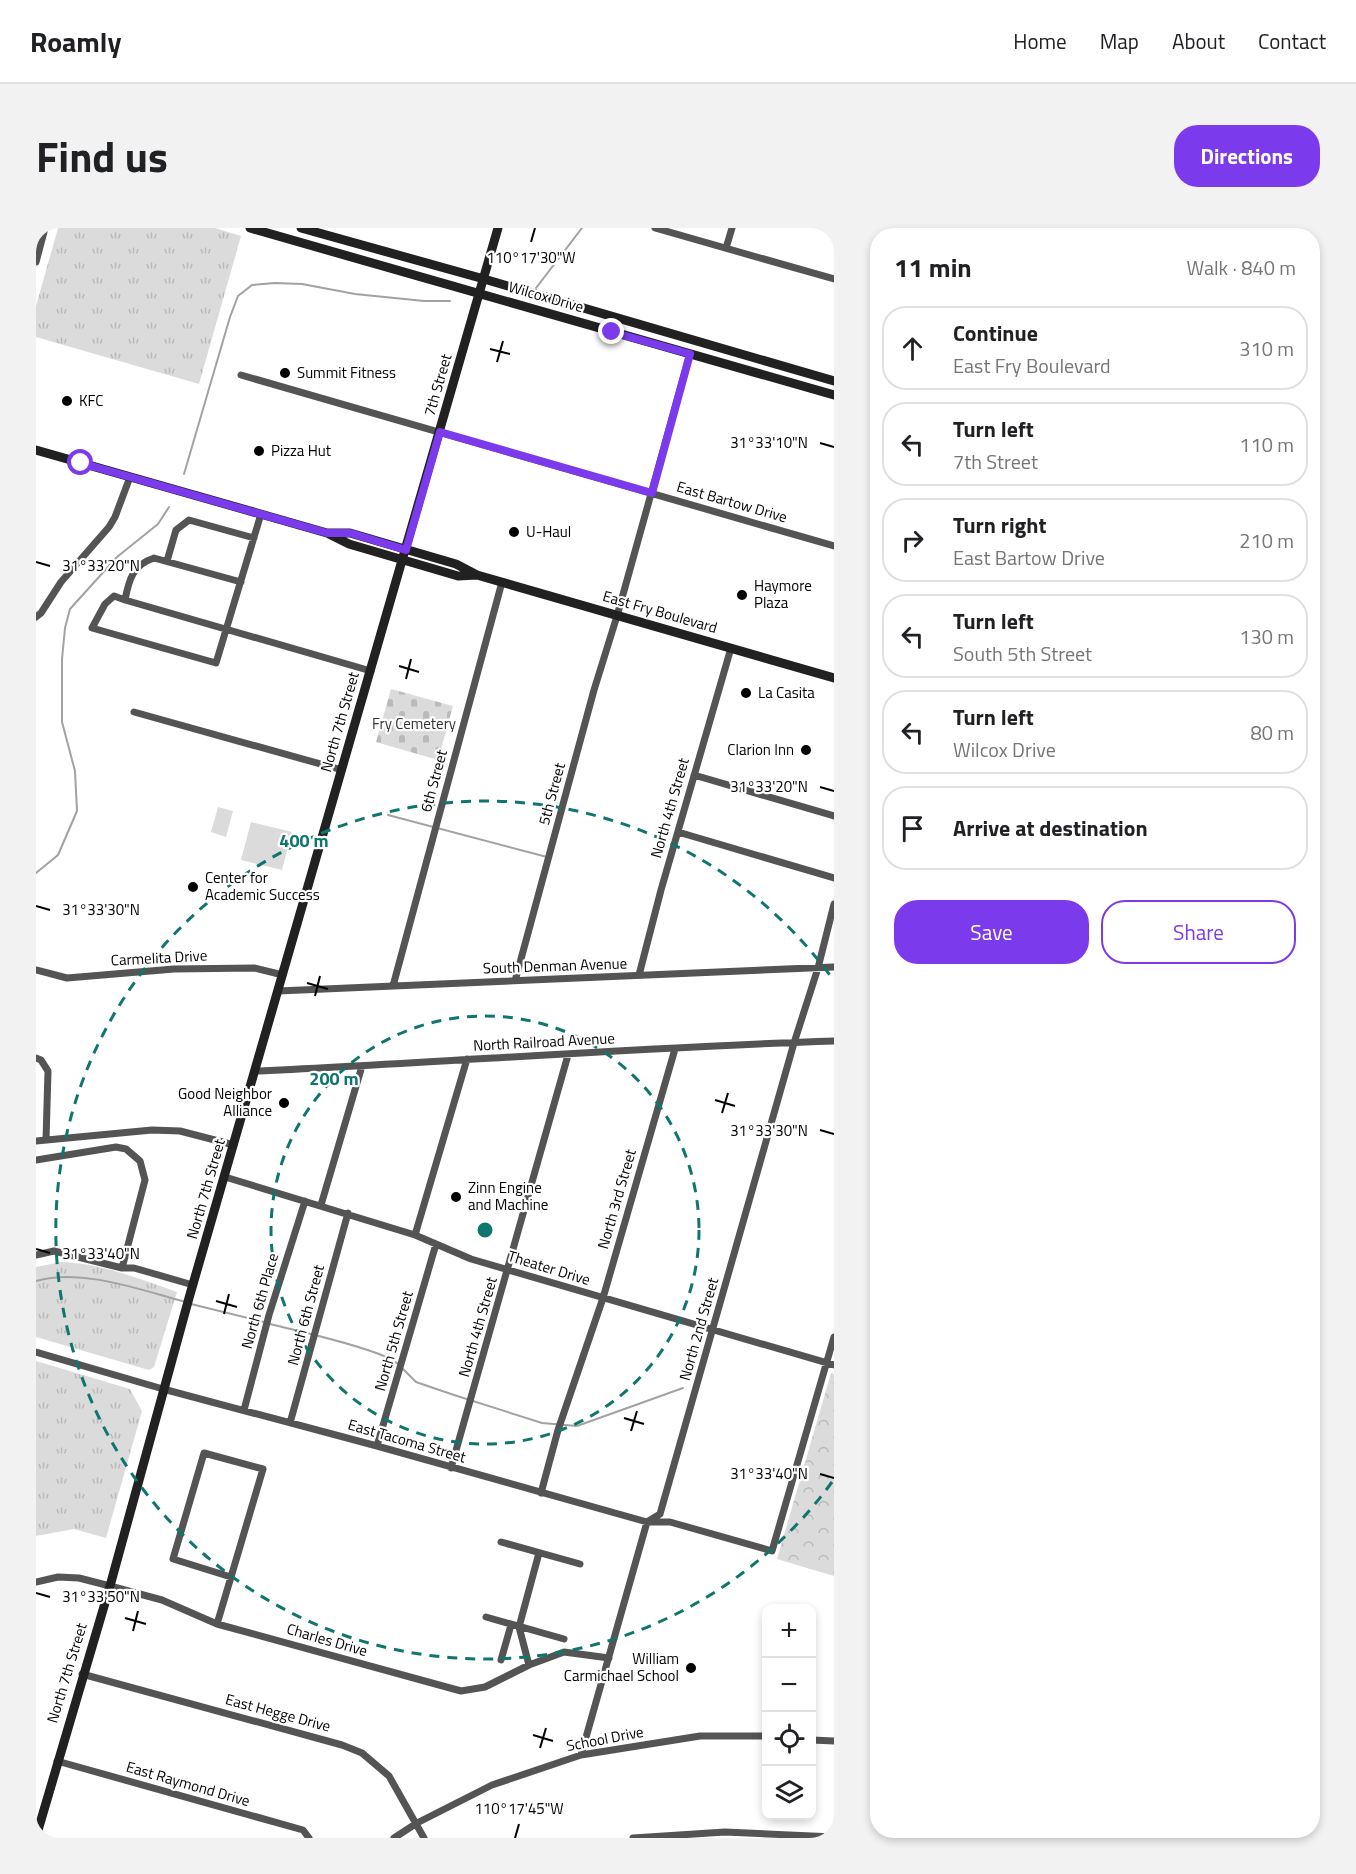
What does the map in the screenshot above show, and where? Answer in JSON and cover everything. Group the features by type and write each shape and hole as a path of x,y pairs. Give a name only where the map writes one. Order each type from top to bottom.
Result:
{"main road":[{"name":"Wilcox Drive","path":"250,228 834,395"},
{"name":"Wilcox Drive","path":"301,228 834,381"},
{"name":"7th Street","path":"406,550 498,228"},
{"name":"East Fry Boulevard","path":"36,450 327,533 349,544 458,576 477,575"},
{"name":"East Fry Boulevard","path":"327,533 350,533 456,564 477,575 834,678"},
{"name":"North 7th Street","path":"36,1837 406,550"}],"street":[{"path":"36,262 45,228"},
{"path":"655,228 834,279"},
{"path":"726,248 732,228"},
{"name":"5th Street","path":"514,981 690,354"},
{"name":"East Bartow Drive","path":"241,375 834,546"},
{"path":"36,617 41,614 61,582 109,527 130,477"},
{"path":"261,514 241,582 226,629 216,663 92,628 105,604 114,596 125,600 226,629 371,671"},
{"path":"167,561 176,530 189,520 254,538"},
{"path":"125,600 133,571 142,561 154,558 241,582"},
{"name":"6th Street","path":"393,986 502,582"},
{"name":"North 4th Street","path":"639,975 731,648"},
{"path":"134,712 342,770"},
{"path":"694,775 834,816"},
{"path":"678,832 834,878"},
{"name":"North 2nd Street","path":"581,1755 647,1522 660,1514 794,1043 818,968 834,904"},
{"name":"South Denman Avenue","path":"278,991 834,967"},
{"name":"Carmelita Drive","path":"36,970 67,978 174,969 254,968 283,975"},
{"name":"North Railroad Avenue","path":"255,1070 834,1041"},
{"name":"North 3rd Street","path":"541,1493 558,1430 603,1298 675,1049"},
{"name":"North 4th Street","path":"451,1468 509,1270 568,1055"},
{"path":"36,1058 41,1060 48,1071 46,1140"},
{"path":"415,1235 467,1059"},
{"path":"321,1205 362,1066"},
{"path":"36,1141 152,1130 180,1131 234,1146"},
{"path":"101,1134 102,1150"},
{"path":"36,1161 116,1148 126,1149 140,1161 145,1180 122,1269"},
{"name":"Theater Drive","path":"225,1177 348,1213 509,1270 830,1364"},
{"name":"North 6th Place","path":"244,1410 269,1315 305,1201"},
{"name":"North 6th Street","path":"290,1423 348,1213"},
{"name":"North 5th Street","path":"377,1446 436,1244"},
{"path":"36,1255 54,1251 80,1256 122,1269 134,1268 193,1285"},
{"path":"830,1364 834,1337"},
{"name":"East Tacoma Street","path":"36,1352 647,1522 670,1522 772,1551 830,1364"},
{"path":"217,1624 231,1577 263,1469 204,1453 173,1559 231,1577"},
{"path":"501,1542 580,1564"},
{"path":"501,1660 515,1626 539,1553"},
{"name":"Charles Drive","path":"36,1582 58,1577 79,1578 162,1600 217,1624 461,1691 485,1687 529,1665 564,1652 609,1658"},
{"path":"486,1617 564,1639"},
{"path":"515,1626 529,1665"},
{"name":"East Hegge Drive","path":"82,1674 342,1745 362,1753 389,1776 424,1838"},
{"name":"School Drive","path":"394,1838 417,1823 492,1785 581,1755 700,1736 762,1736"},
{"path":"816,1740 834,1742"},
{"name":"East Raymond Drive","path":"57,1761 303,1830 309,1838"},
{"path":"633,1838 724,1832 834,1837"}],"green space":[{"path":"58,228 215,228 241,236 199,384 36,337 36,306"},
{"name":"Fry Cemetery","path":"391,689 453,706 438,760 376,742"},
{"path":"218,807 233,811 226,837 211,832"},
{"path":"251,822 292,832 282,870 241,860"},
{"path":"61,1262 91,1265 177,1292 154,1367 149,1370 36,1337 36,1267"},
{"path":"36,1361 130,1389 142,1411 106,1538 74,1529 36,1536"},
{"path":"831,1373 834,1374 834,1576 777,1559"}],"waterway":[{"path":"536,288 582,228"},
{"path":"184,474 230,317 238,296 252,285 302,284 355,294 424,301 450,301"},
{"path":"36,873 58,855 77,811 75,771 62,722 62,659 65,628 70,609 117,557 158,524 169,507"},
{"path":"388,815 547,857"},
{"path":"36,1281 73,1277 92,1279 186,1302"},
{"path":"191,1304 264,1322"},
{"path":"270,1324 358,1347 398,1364"},
{"path":"402,1368 416,1382 454,1395 542,1423 577,1426 683,1388"}],"place":[{"name":"Summit Fitness","path":"285,373"},
{"name":"KFC","path":"67,401"},
{"name":"Pizza Hut","path":"259,451"},
{"name":"U-Haul","path":"514,532"},
{"name":"Haymore Plaza","path":"742,595"},
{"name":"La Casita","path":"746,693"},
{"name":"Clarion Inn","path":"806,750"},
{"name":"Center for Academic Success","path":"193,887"},
{"name":"Good Neighbor Alliance","path":"284,1103"},
{"name":"Zinn Engine and Machine","path":"456,1197"},
{"name":"William Carmichael School","path":"691,1668"}],"route":[{"path":"81,463 327,533 350,533 406,550 440,432 652,493 690,354 612,332"}]}
